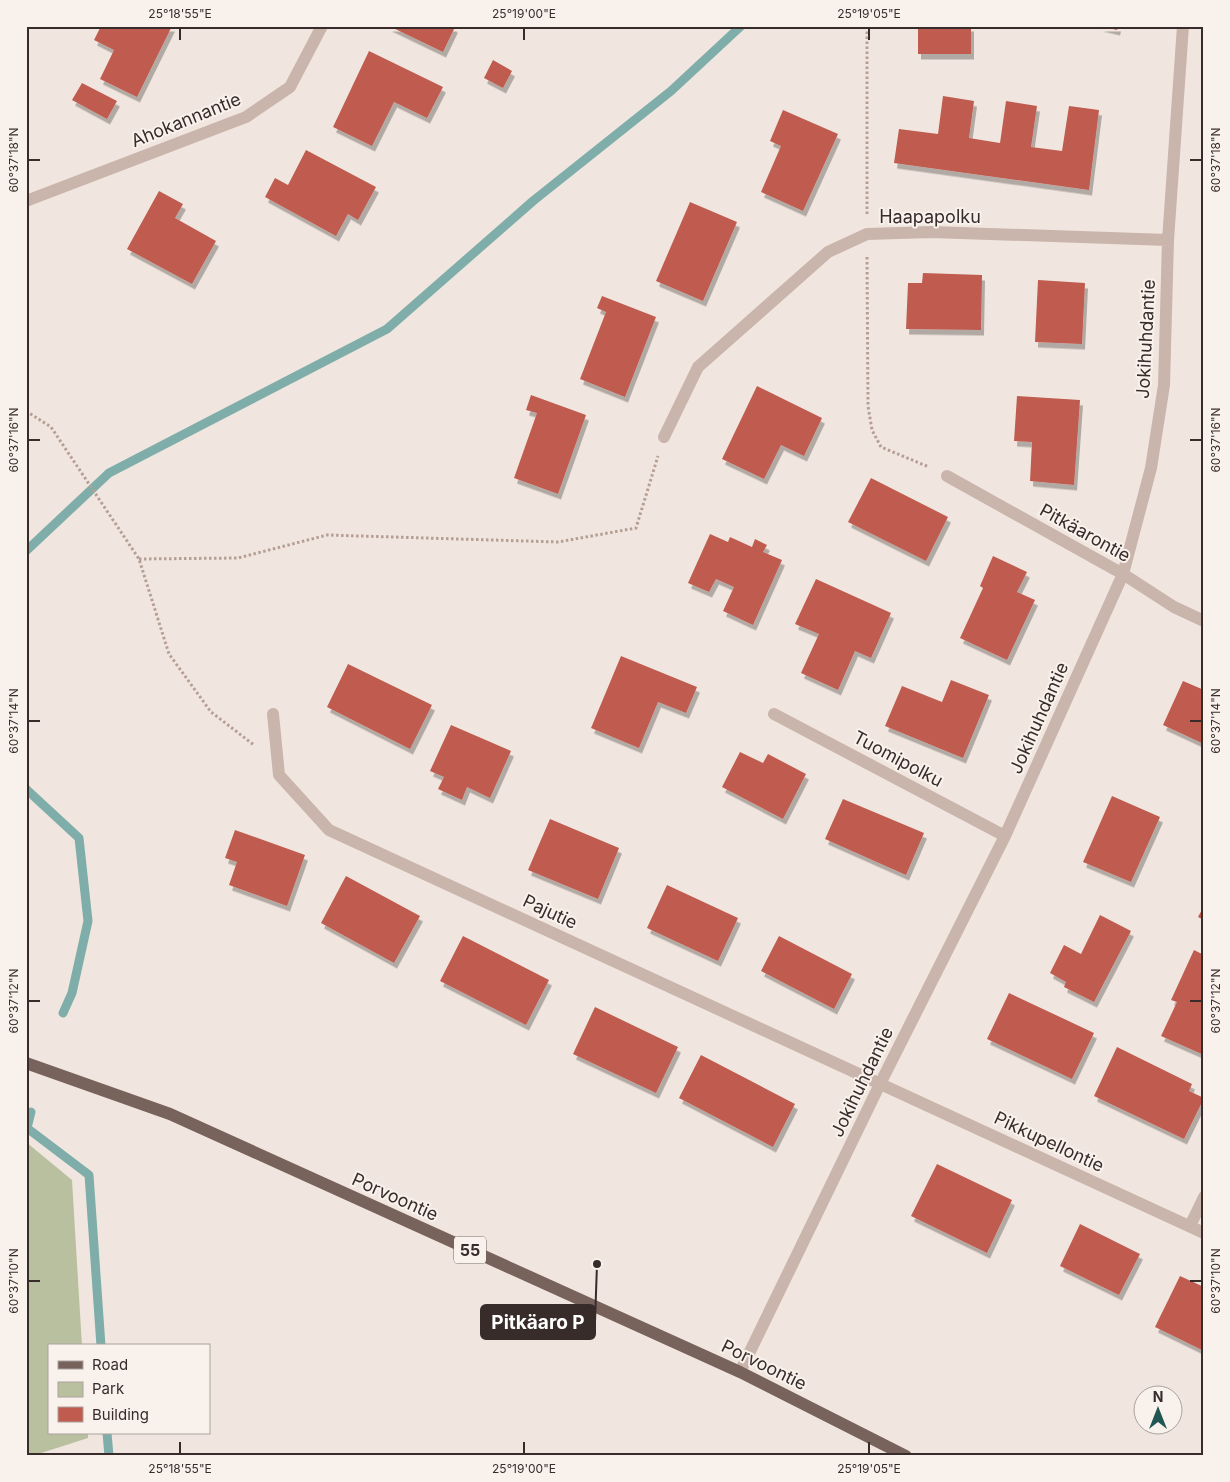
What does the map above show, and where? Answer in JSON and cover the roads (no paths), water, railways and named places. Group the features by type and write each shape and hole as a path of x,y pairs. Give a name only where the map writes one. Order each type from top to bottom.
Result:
{"main road":[{"name":"Porvoontie","path":"26,1063 170,1114 740,1372 906,1456"}],"street":[{"name":"Ahokannantie","path":"26,201 246,118 290,87 322,26"},
{"name":"Jokihuhdantie","path":"740,1372 880,1084 1005,836 1123,574 1151,468 1164,385 1168,240 1183,26"},
{"name":"Haapapolku","path":"664,437 698,367 828,252 866,234 932,232 1168,240"},
{"name":"Pitkäarontie","path":"947,476 1123,574 1174,607 1204,621"},
{"name":"Pajutie","path":"273,714 279,775 329,830 880,1084"},
{"name":"Tuomipolku","path":"774,714 1005,836"},
{"name":"Pikkupellontie","path":"880,1084 1204,1233"},
{"path":"1190,1226 1204,1197"}],"waterway":[{"path":"26,551 109,473 387,329 533,201 671,91 741,26"},
{"path":"26,789 79,838 88,921 72,993 63,1013"},
{"path":"31,1112 27,1128 89,1175 101,1344"},
{"path":"107,1434 109,1456"}],"place":[{"name":"Pitkäaro P","path":"597,1264"}]}
